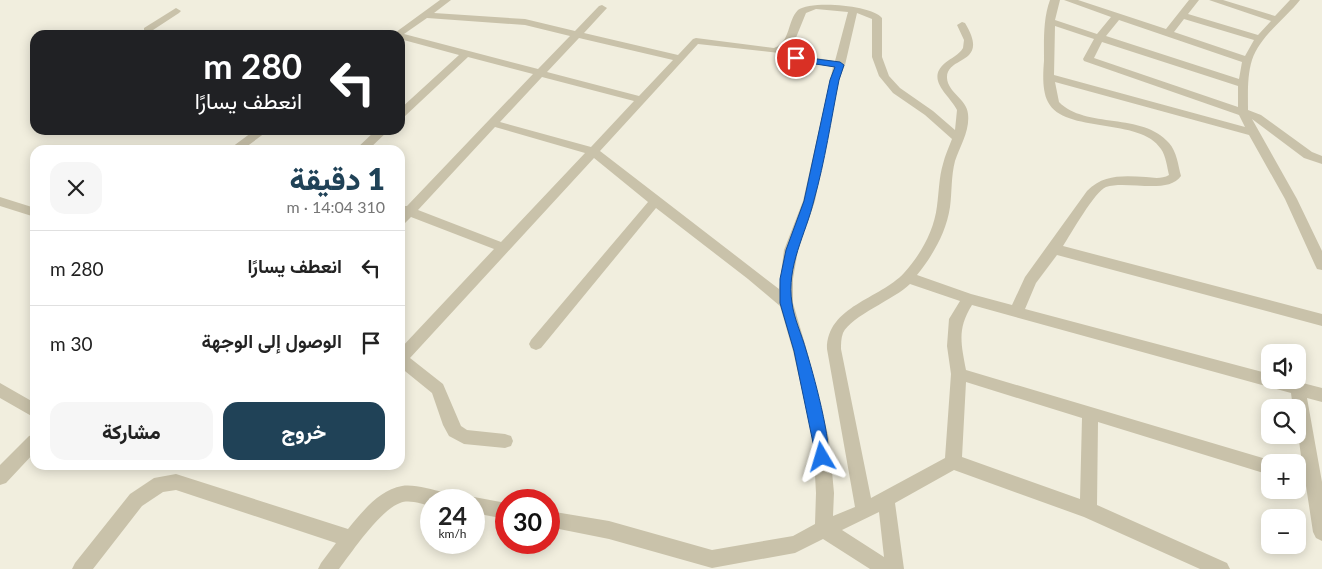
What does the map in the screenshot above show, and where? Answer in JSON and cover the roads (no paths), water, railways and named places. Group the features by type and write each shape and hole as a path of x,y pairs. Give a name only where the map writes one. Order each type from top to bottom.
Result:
{"street":[{"path":"405,31 446,0"},
{"path":"1017,311 1030,281 1054,249 1090,194 1101,184 1126,180 1160,182 1170,180 1175,176 1165,146 1157,138 1144,132 1085,119 1058,109 1052,100 1049,49 1052,7 1055,0"},
{"path":"1069,0 1247,60"},
{"path":"1167,34 1194,0"},
{"path":"1214,0 1278,20"},
{"path":"1294,0 1260,39 1247,60 1243,84 1243,111 1253,133 1291,199 1322,265"},
{"path":"781,50 788,43 802,11 807,7 822,5 853,8 878,18 877,56 883,73 892,88 928,112 958,138"},
{"path":"405,212 539,73 580,34 602,8"},
{"path":"824,529 825,494 821,439 800,351 786,303 786,279 791,250 809,201 834,80 840,65 853,8"},
{"path":"147,30 176,11"},
{"path":"425,15 525,22 679,58"},
{"path":"1181,15 1260,39"},
{"path":"1116,17 1100,37 1087,58 1257,117 1308,155 1322,160"},
{"path":"1051,22 1243,84"},
{"path":"865,511 834,349 835,339 838,329 847,320 895,289 908,277 926,255 940,223 949,163 958,138 962,111 943,83 942,78 945,67 964,54 969,46 970,41 962,25"},
{"path":"405,38 641,100"},
{"path":"405,353 505,248 592,150 694,42 761,50 781,50 796,58 840,65"},
{"path":"405,110 466,54"},
{"path":"1050,77 1253,133"},
{"path":"492,123 592,150 655,201 753,275 786,303"},
{"path":"242,145 256,135"},
{"path":"367,145 378,135"},
{"path":"0,201 30,211"},
{"path":"536,344 655,201"},
{"path":"405,215 505,248"},
{"path":"1054,249 1322,320"},
{"path":"908,277 969,299 1261,379"},
{"path":"953,462 959,374 954,346 956,319 969,299"},
{"path":"405,362 438,390 450,424 455,431 464,437 505,441"},
{"path":"959,374 1261,464"},
{"path":"1303,454 1298,389 1322,395"},
{"path":"0,390 30,408"},
{"path":"1088,510 1090,412"},
{"path":"0,477 30,447"},
{"path":"560,521 609,530 710,564 795,544 865,511 953,462 1088,510 1221,569"},
{"path":"1306,481 1322,532"},
{"path":"81,569 136,500 160,484 176,482 352,539"},
{"path":"327,569 373,513 389,498 401,494 420,495"},
{"path":"886,499 895,569"},
{"path":"824,529 887,569"}]}
